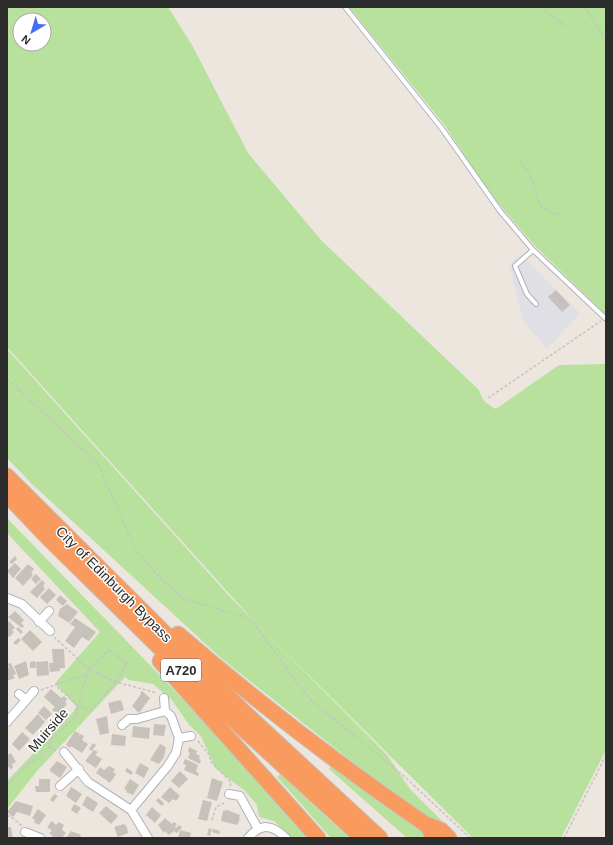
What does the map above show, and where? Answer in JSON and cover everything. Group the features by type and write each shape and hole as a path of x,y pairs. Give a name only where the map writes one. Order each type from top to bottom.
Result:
{"highway":[{"name":"City of Edinburgh Bypass","path":"7,476 55,535 228,715 362,838"},
{"name":"City of Edinburgh Bypass","path":"7,495 55,535 380,838"},
{"path":"55,535 285,723 367,784 425,824 429,828 433,838"},
{"path":"55,535 318,838"},
{"path":"425,824 441,830 449,838"}],"street":[{"path":"7,598 22,604 50,631"},
{"path":"39,622 49,611"},
{"path":"7,722 34,691"},
{"path":"20,694 26,700"},
{"path":"130,810 172,761 178,746 179,738 177,727 171,716 165,711 164,698"},
{"path":"122,725 129,719 137,719 165,711"},
{"path":"179,738 191,736"},
{"path":"64,752 88,782 130,810 148,838"},
{"path":"60,786 79,769"},
{"path":"228,794 240,796 258,829"},
{"path":"248,838 258,829 264,827 275,829 286,838"},
{"path":"25,832 40,838"}],"lane":[{"path":"345,7 443,130 500,211 534,250 605,318"},
{"path":"534,250 516,266 527,294 536,304"}],"path":[{"path":"540,7 571,29"},
{"path":"585,7 606,38"},
{"path":"519,160 528,170 542,207 550,213 564,215"},
{"path":"488,398 605,318"},
{"path":"7,380 98,464 136,550 160,578 187,600 236,613 246,617 254,623 299,686 314,703 404,777 470,838"},
{"path":"50,631 53,636 89,669 116,682 155,692 164,698"},
{"path":"109,650 127,663 116,682 90,711 78,706 86,674 89,669 109,650"},
{"path":"34,691 40,691 86,674"},
{"name":"Muirside","path":"7,785 32,761 39,759 50,746 51,740 76,716 78,706 55,686"},
{"path":"191,736 202,743 210,756 210,761 232,782 226,801 216,807 212,820"},
{"path":"564,838 606,755"},
{"path":"7,816 10,816 21,825 25,832"}],"shaded area":[{"path":"520,254 580,313 547,349 523,321 509,265"}],"green space":[{"path":"7,7 168,7 192,45 248,153 322,241 479,390 483,399 487,403 496,409 559,365 606,364 606,750 561,838 473,838 260,627 388,756 410,789 444,823 416,812 222,659 32,484 7,458 7,349 232,599 252,619 7,347"},
{"path":"349,7 606,7 606,315 535,246 488,191 446,127"},
{"path":"7,518 198,715 272,796 307,838 291,838 274,821 259,817 257,805 245,791 215,768 201,736 189,725 172,700 153,684 129,680 125,677 37,771 7,809 7,781 74,711 76,706 55,683 100,632 7,533"},
{"path":"331,765 420,827 426,838 407,838 329,769"},
{"path":"280,774 349,838 331,838 277,777"}],"building":[{"path":"556,290 570,305 562,312 548,297"},
{"path":"15,556 17,559 12,564 9,562"},
{"path":"15,563 21,569 13,578 7,571"},
{"path":"28,564 34,569 31,573 33,575 23,586 15,578"},
{"path":"36,574 41,579 36,584 31,579"},
{"path":"42,580 45,583 43,586 45,589 37,598 30,592"},
{"path":"49,588 56,595 47,604 40,597"},
{"path":"60,595 67,601 63,606 56,600"},
{"path":"67,604 78,612 69,623 58,616 60,609"},
{"path":"15,611 24,620 21,623 24,626 22,628 8,617"},
{"path":"75,618 96,632 89,641 82,637 74,648 65,641 75,627 70,624"},
{"path":"9,621 15,628 12,630 14,632 10,637 7,636 7,623"},
{"path":"18,627 23,632 21,634 16,629"},
{"path":"30,630 42,642 33,651 21,639"},
{"path":"18,638 21,640 16,645 13,643"},
{"path":"52,649 64,649 65,668 60,668 60,671 50,672 49,663 53,663"},
{"path":"26,661 29,675 19,679 14,666"},
{"path":"35,661 36,668 30,668 30,662"},
{"path":"48,661 49,675 37,676 36,662"},
{"path":"11,663 16,674 13,675 15,678 7,681 7,668 9,668 8,664"},
{"path":"51,689 61,698 64,696 67,699 65,702 67,704 57,715 52,710 55,707 44,697"},
{"path":"142,691 150,698 139,713 132,706"},
{"path":"121,700 124,710 111,714 108,703"},
{"path":"44,706 52,714 46,720 38,713"},
{"path":"38,714 45,722 33,735 25,728"},
{"path":"107,716 109,733 100,735 96,719"},
{"path":"154,724 166,725 164,736 153,735"},
{"path":"133,726 150,728 149,739 132,737"},
{"path":"75,731 80,734 78,738 81,734 84,736 82,740 88,744 82,753 71,746 70,748 66,745"},
{"path":"22,732 30,739 19,751 12,744"},
{"path":"112,734 126,736 125,746 111,745"},
{"path":"93,743 96,745 92,751 89,749"},
{"path":"160,744 166,747 164,757 159,764 150,760"},
{"path":"189,747 197,751 196,754 200,756 199,759 201,760 200,764 188,758 190,753 188,752"},
{"path":"94,750 98,752 95,755 102,759 96,768 85,761"},
{"path":"11,753 16,762 12,764 13,767 11,770 7,765 7,755"},
{"path":"185,759 198,765 196,771 199,774 198,776 184,770 186,765 183,764"},
{"path":"57,761 67,767 60,778 50,771"},
{"path":"140,763 149,768 144,778 135,773"},
{"path":"109,766 115,769 113,772 116,774 110,783 96,773 100,767 104,770"},
{"path":"127,768 133,772 131,775 125,771"},
{"path":"180,771 188,779 179,788 171,781"},
{"path":"212,778 223,782 217,801 207,798"},
{"path":"39,779 50,779 50,792 36,792 35,786 39,786"},
{"path":"130,779 139,785 133,795 126,792 127,791 124,789"},
{"path":"71,787 82,794 76,803 66,796"},
{"path":"170,787 180,796 176,801 173,799 169,803 161,797"},
{"path":"54,794 58,796 53,802 50,800"},
{"path":"87,796 98,803 93,812 82,805"},
{"path":"158,798 164,803 162,806 156,801"},
{"path":"203,800 212,802 207,821 198,819"},
{"path":"16,801 33,806 30,816 17,812 13,817 7,812"},
{"path":"74,804 81,808 77,814 71,810"},
{"path":"106,806 118,816 111,824 99,813"},
{"path":"152,807 161,815 155,823 146,815"},
{"path":"38,809 46,815 39,825 34,822 35,820 32,818"},
{"path":"227,810 240,815 237,825 221,821 223,811"},
{"path":"165,818 172,824 174,822 177,824 175,827 176,828 179,825 182,827 177,833 174,831 169,835 165,831 164,833 158,825"},
{"path":"52,821 56,825 59,822 64,825 62,830 66,833 62,838 55,838 49,833 52,831 47,827"},
{"path":"124,824 127,827 128,833 118,837 114,827"},
{"path":"7,827 11,827 13,838 7,838"},
{"path":"209,828 212,829 210,836 207,835"},
{"path":"213,829 220,831 219,834 212,832"},
{"path":"180,830 191,833 190,838 178,838"},
{"path":"71,831 81,835 80,838 66,838"}]}
